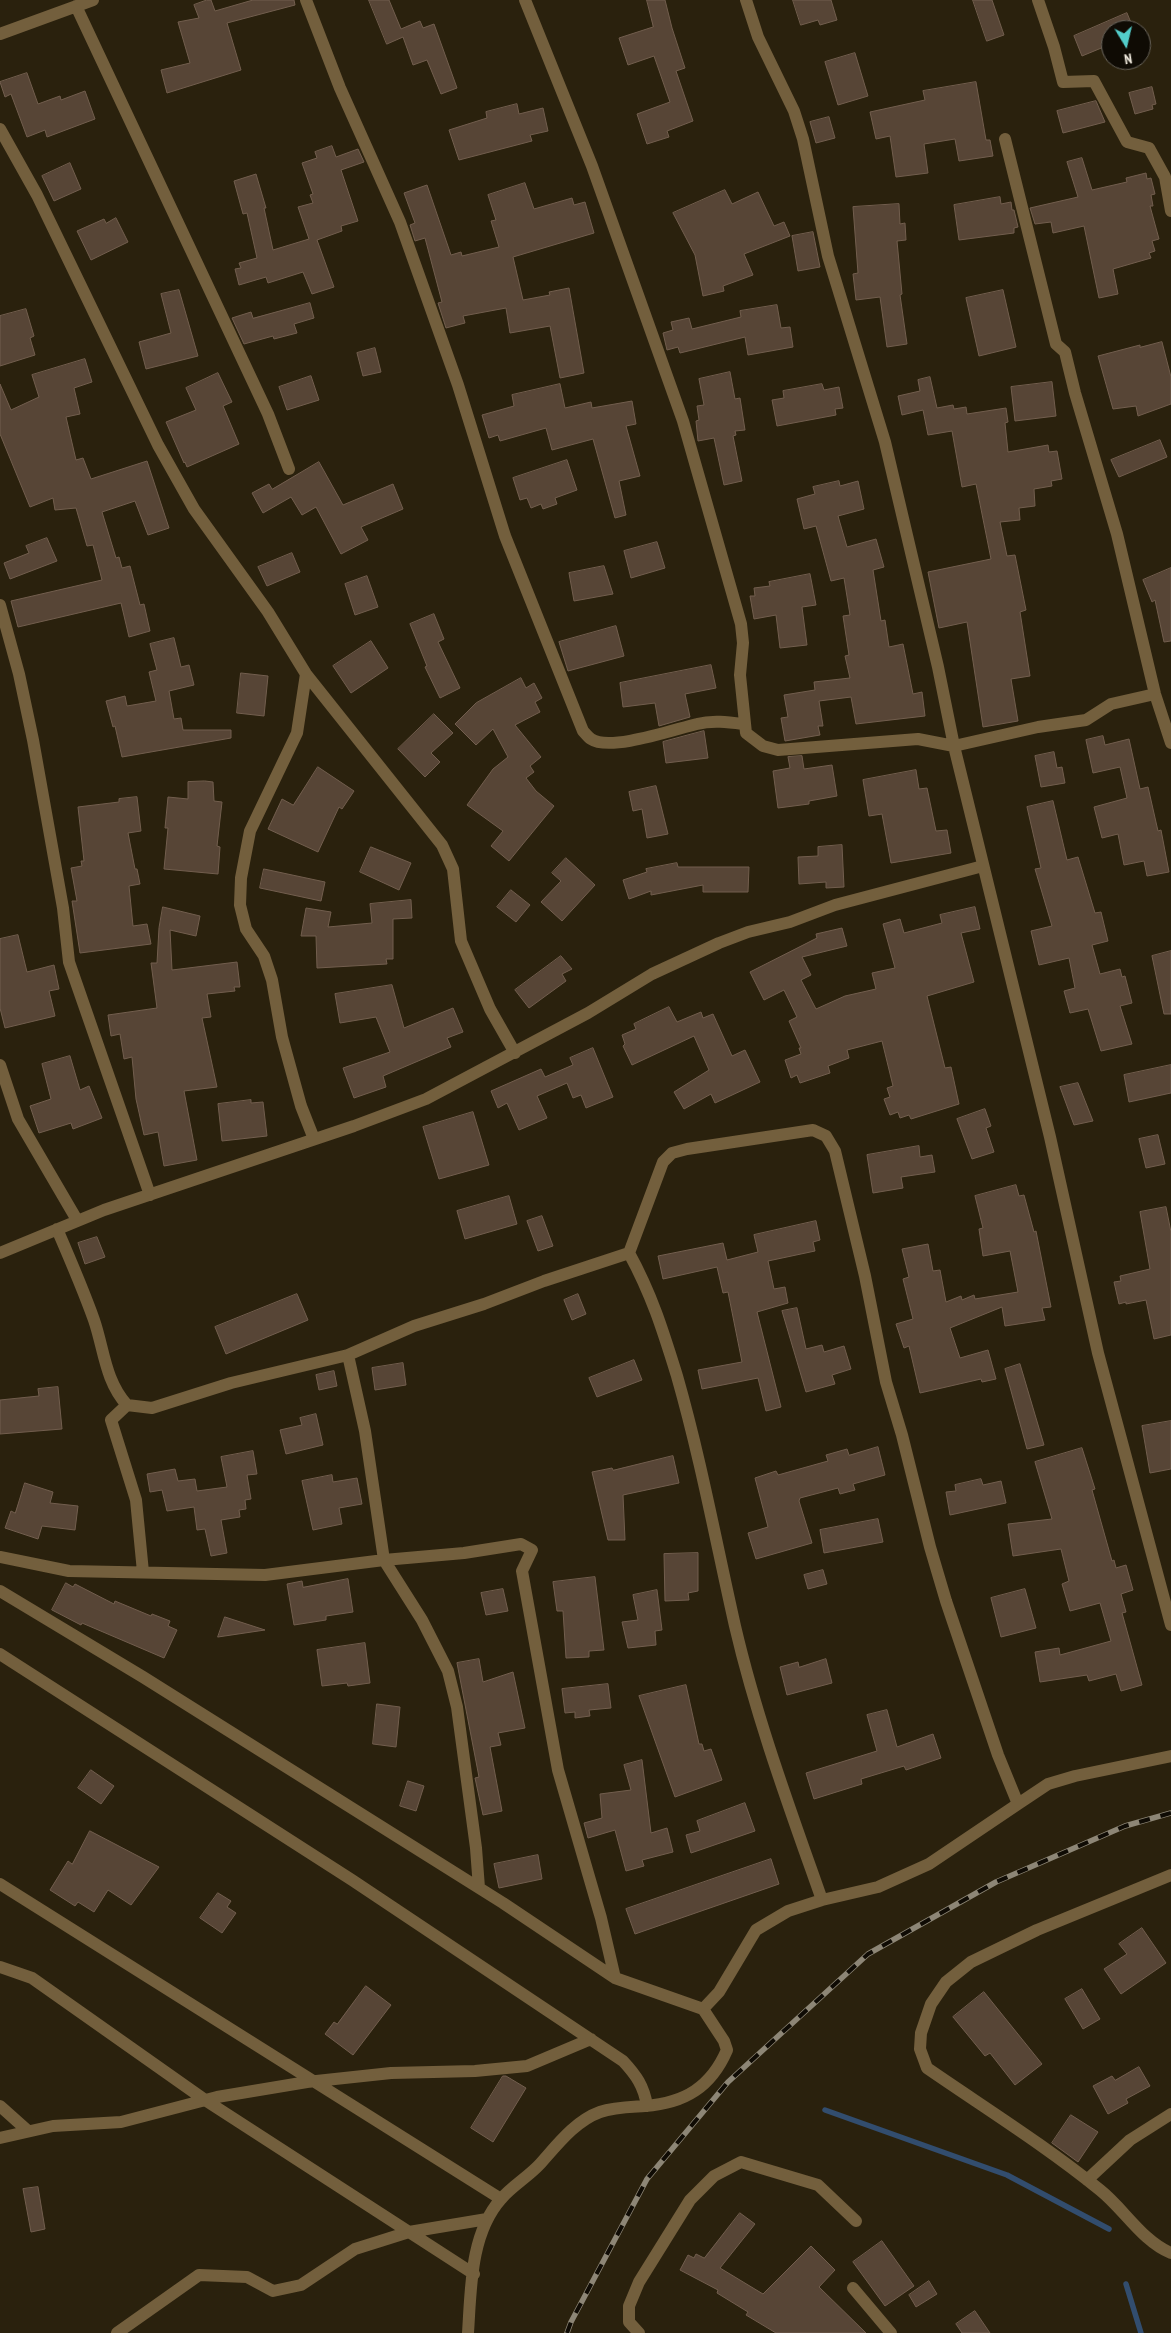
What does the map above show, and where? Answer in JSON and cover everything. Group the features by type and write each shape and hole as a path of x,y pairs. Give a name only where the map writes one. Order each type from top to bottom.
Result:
{"street":[{"path":"0,34 93,0"},
{"path":"306,0 340,88 400,222 458,385 505,536 582,731 592,740 604,743 638,739 698,723 721,721 743,724"},
{"path":"525,0 592,166 683,421 741,624 743,643 740,675 743,724 746,733 763,746 778,750 918,739 954,746 1038,727 1086,720 1111,704 1155,694"},
{"path":"746,0 758,37 794,111 803,138 828,256 885,442 938,667 954,746 1050,1137 1098,1353 1171,1625"},
{"path":"1038,0 1054,47 1063,82 1094,81 1127,142 1149,148 1165,177 1171,211"},
{"path":"76,6 268,414 289,469"},
{"path":"0,129 58,236 158,445 194,509 268,612 306,674 442,845 453,869 461,941 490,1009 515,1053"},
{"path":"1005,139 1056,344 1064,352 1117,534 1155,694 1171,743"},
{"path":"0,605 19,674 33,740 63,908 69,962 150,1195"},
{"path":"306,674 297,733 250,831 241,878 240,905 246,928 264,956 272,980 282,1037 301,1106 314,1139"},
{"path":"0,1253 77,1220 426,1099 588,1013 652,974 719,943 748,932 790,922 835,905 983,866"},
{"path":"0,1065 18,1119 77,1220"},
{"path":"822,1900 756,1710 736,1626 709,1496 689,1416 657,1309 630,1253 663,1162 672,1153 687,1149 813,1130 826,1136 835,1151 865,1276 886,1382 902,1435 935,1565 998,1755 1018,1804"},
{"path":"57,1229 83,1288 110,1378 117,1394 127,1405 152,1408 231,1383 348,1354 414,1326 484,1304 544,1281 630,1253"},
{"path":"348,1354 365,1431 384,1560 422,1620 448,1671 457,1707 476,1848 479,1888"},
{"path":"127,1405 111,1420 136,1500 143,1572"},
{"path":"0,1557 69,1571 265,1575 384,1560 464,1553 521,1544 532,1550 522,1571 558,1770 601,1918 615,1978"},
{"path":"0,1591 143,1677 479,1888 615,1978 703,2009 724,2041 727,2050 723,2060 709,2078 691,2094 675,2102 609,2110 585,2120 564,2138 533,2172 501,2199 487,2219 477,2245 468,2333"},
{"path":"0,1654 352,1880 623,2061 636,2075 644,2088 647,2106"},
{"path":"703,2009 719,1992 756,1930 788,1912 822,1900 878,1887 929,1864 1048,1784 1075,1776 1171,1756"},
{"path":"1171,1875 1045,1927 971,1962 946,1982 931,2004 921,2033 920,2049 927,2068 1087,2180 1115,2202 1149,2239 1171,2253"},
{"path":"0,1884 501,2199"},
{"path":"0,1967 32,1978 205,2100 474,2274"},
{"path":"0,2138 53,2126 121,2122 205,2100 314,2081 390,2073 475,2071 527,2066 591,2039"},
{"path":"0,2106 28,2132"},
{"path":"1087,2180 1130,2140 1171,2114"},
{"path":"639,2333 628,2322 629,2306 639,2282 690,2200 714,2176 742,2162 765,2168 818,2185 856,2221"},
{"path":"117,2333 199,2275 247,2277 273,2291 301,2285 355,2249 409,2232 487,2219"},
{"path":"853,2288 892,2333"}],"building":[{"path":"211,0 215,11 253,0 294,0 295,5 227,23 241,70 167,93 161,70 190,63 178,22 199,18 194,5"},
{"path":"369,0 389,0 401,29 420,21 423,28 434,24 457,88 441,94 427,60 413,65 403,37 387,44"},
{"path":"647,0 665,0 685,68 676,71 693,121 667,131 669,137 647,144 637,114 670,102 654,56 628,65 619,38 653,27"},
{"path":"793,0 831,0 837,20 820,25 818,20 801,25"},
{"path":"973,0 992,0 1004,35 987,41"},
{"path":"1127,13 1130,20 1111,20"},
{"path":"1101,24 1101,48 1082,56 1074,36"},
{"path":"855,53 868,96 838,105 825,62"},
{"path":"27,73 38,104 60,96 61,100 85,91 95,119 47,137 45,130 27,137 11,94 5,97 0,82"},
{"path":"976,82 986,140 990,140 993,156 959,161 955,139 924,144 928,173 896,177 890,136 876,139 870,112 925,100 923,91"},
{"path":"1152,87 1156,104 1152,105 1153,109 1135,114 1129,93"},
{"path":"1096,101 1105,122 1063,133 1057,111"},
{"path":"517,104 519,114 543,108 548,131 530,135 532,141 459,160 449,130 487,118 486,112"},
{"path":"829,117 835,138 816,143 810,122"},
{"path":"332,146 336,157 358,149 364,162 341,170 358,221 341,226 342,231 317,240 334,287 312,294 303,272 268,283 266,277 239,285 235,269 241,268 239,263 257,258 247,213 243,214 234,181 256,174 266,208 264,208 273,250 309,239 298,207 313,203 310,195 313,194 302,163 317,158 315,152"},
{"path":"1082,158 1092,190 1127,182 1126,178 1146,173 1147,179 1151,178 1155,194 1151,195 1153,206 1150,206 1159,239 1152,241 1155,251 1149,253 1151,258 1113,269 1118,294 1099,298 1084,226 1053,233 1051,222 1035,224 1030,208 1078,197 1067,162"},
{"path":"70,163 81,189 54,201 42,176"},
{"path":"525,183 534,209 572,198 574,205 585,202 594,233 513,257 523,300 550,295 549,292 569,288 584,373 560,378 550,326 510,333 506,308 463,316 465,323 446,328 438,303 442,302 425,238 415,241 410,225 415,223 404,193 427,185 451,255 461,252 462,256 499,247 491,221 496,220 488,195"},
{"path":"725,190 732,204 758,192 774,226 784,222 790,236 744,254 753,275 723,286 724,291 703,296 695,255 673,213"},
{"path":"1000,197 1001,204 1011,202 1018,227 1014,228 1014,233 959,240 954,205"},
{"path":"899,204 900,224 905,223 906,240 897,241 902,294 900,295 907,344 887,347 880,297 856,300 853,274 858,273 853,207"},
{"path":"116,218 128,242 91,260 77,231 104,219 106,223"},
{"path":"813,232 820,267 798,271 792,236"},
{"path":"179,290 198,356 146,369 139,342 171,333 161,294"},
{"path":"1003,290 1016,347 979,356 966,298"},
{"path":"310,303 314,318 294,324 297,333 274,339 273,336 244,344 232,318 251,312 253,318"},
{"path":"777,305 781,328 790,327 793,347 748,355 745,337 680,353 678,347 667,350 663,333 673,330 671,322 689,318 692,329 741,317 740,311"},
{"path":"26,309 34,336 30,338 35,355 0,366 0,316"},
{"path":"1162,342 1171,377 1171,404 1138,416 1136,406 1113,409 1098,356 1140,345 1140,347"},
{"path":"375,348 381,372 363,376 357,353"},
{"path":"85,359 92,382 74,388 80,414 66,417 76,460 83,458 91,479 147,461 169,528 148,535 135,501 102,512 116,558 119,557 122,568 130,566 140,605 144,604 150,631 129,637 121,603 18,627 11,601 102,580 93,545 87,546 76,508 55,510 53,498 30,507 0,434 0,384 11,410 39,397 32,375"},
{"path":"730,372 735,399 740,398 745,430 735,431 736,435 733,436 742,481 724,485 714,438 698,441 696,421 699,420 697,406 704,405 699,379"},
{"path":"218,373 232,402 223,406 239,444 187,467 166,422 196,410 186,388"},
{"path":"311,376 319,400 287,410 279,387"},
{"path":"930,377 937,408 953,405 954,409 966,407 967,414 1006,408 1008,422 1005,423 1008,452 1048,445 1049,452 1057,451 1062,479 1051,481 1052,486 1034,489 1035,506 1019,508 1020,520 1000,522 1007,556 1015,555 1026,610 1020,612 1030,676 1011,679 1018,721 983,727 967,622 939,628 928,572 991,559 976,484 962,487 952,431 928,435 923,410 902,415 898,396 920,391 918,380"},
{"path":"1052,382 1056,416 1015,421 1011,387"},
{"path":"560,384 565,408 591,402 592,408 632,401 636,424 626,426 640,476 619,481 626,515 615,518 593,439 552,450 546,428 500,441 498,435 489,438 482,415 514,406 512,395"},
{"path":"822,384 824,390 839,387 843,408 835,409 836,415 777,426 772,400 784,398 783,391"},
{"path":"1160,440 1167,457 1119,477 1111,460"},
{"path":"567,460 577,490 555,498 557,504 543,509 541,504 531,508 527,498 520,500 513,478"},
{"path":"319,462 343,505 393,484 403,509 361,527 368,540 341,554 316,507 302,515 291,497 263,513 252,493 269,484 272,489"},
{"path":"839,481 840,486 858,481 864,509 838,516 847,547 876,539 884,567 873,570 881,621 885,620 889,647 903,644 913,694 922,692 925,716 856,724 851,697 819,701 823,726 818,726 820,735 785,741 781,718 788,717 784,695 815,690 814,682 850,678 845,656 849,655 843,616 850,615 844,578 831,581 816,526 804,529 797,499 815,494 813,487"},
{"path":"47,538 57,561 10,579 4,563 29,553 26,546"},
{"path":"657,542 665,568 631,578 624,551"},
{"path":"292,553 300,572 267,586 258,567"},
{"path":"604,566 613,594 574,601 569,573"},
{"path":"1171,568 1171,641 1164,642 1155,600 1152,602 1143,580"},
{"path":"810,574 816,605 802,607 807,645 780,648 776,615 754,619 750,596 755,596 754,588 770,586 769,582"},
{"path":"367,576 378,607 355,615 345,584"},
{"path":"434,614 444,639 438,642 460,688 440,698 425,667 427,666 410,624"},
{"path":"616,626 624,656 568,671 559,642"},
{"path":"174,638 181,667 189,665 194,685 169,691 174,719 181,718 183,730 231,730 231,738 122,757 115,726 113,727 106,701 125,696 127,706 156,701 149,672 157,670 150,644"},
{"path":"371,641 388,668 351,693 333,666"},
{"path":"711,665 716,688 685,694 690,717 659,726 655,703 623,707 620,683"},
{"path":"241,673 268,676 264,716 237,713"},
{"path":"521,678 526,688 534,683 542,698 535,702 540,712 515,725 541,757 530,766 534,772 526,778 536,791 554,806 509,861 491,846 503,831 467,805 493,769 508,757 493,729 476,745 455,724 476,703"},
{"path":"434,714 453,733 431,753 440,762 425,777 398,749"},
{"path":"704,731 708,758 666,763 663,742"},
{"path":"1103,736 1105,745 1129,739 1140,789 1148,787 1158,831 1161,830 1169,872 1147,876 1144,861 1124,865 1118,834 1102,838 1094,807 1127,798 1120,767 1093,773 1086,740"},
{"path":"1054,752 1057,768 1062,767 1065,783 1041,787 1035,756"},
{"path":"802,756 804,769 832,765 837,796 809,801 809,804 778,808 773,771 790,768 788,757"},
{"path":"318,767 354,791 342,809 339,807 318,852 268,829 282,799 293,805"},
{"path":"916,770 919,789 927,788 936,831 947,830 951,853 891,863 882,814 869,816 863,780"},
{"path":"188,782 213,782 214,801 222,802 217,846 220,847 218,874 164,869 168,828 165,828 168,797 188,799"},
{"path":"656,786 668,834 647,838 642,809 633,811 629,792"},
{"path":"137,797 141,831 128,833 140,884 129,886 133,926 147,924 151,944 80,953 72,901 77,901 71,868 82,866 81,861 84,861 78,807 119,802 119,799"},
{"path":"1053,801 1067,860 1078,857 1095,913 1101,912 1108,941 1092,945 1100,974 1120,969 1122,977 1125,976 1132,1003 1120,1006 1132,1044 1101,1051 1088,1009 1070,1013 1064,991 1075,988 1069,958 1039,965 1031,931 1052,926 1035,869 1041,868 1027,807"},
{"path":"842,845 844,887 826,888 826,882 799,884 798,857 818,856 818,847"},
{"path":"371,847 411,863 399,890 360,872"},
{"path":"566,858 595,885 562,921 541,902 561,881 552,873"},
{"path":"677,863 678,867 749,867 748,892 703,892 703,885 651,895 651,891 629,899 623,880 647,872 646,869"},
{"path":"264,869 325,882 321,901 260,888"},
{"path":"511,890 530,905 516,922 497,907"},
{"path":"411,900 412,918 393,919 393,959 386,959 387,964 317,968 316,936 301,936 306,908 331,912 328,927 372,923 370,904"},
{"path":"163,907 200,916 196,936 170,930 172,970 237,962 240,987 234,987 235,991 207,994 211,1017 202,1018 217,1087 184,1091 197,1160 164,1166 158,1132 144,1135 136,1099 132,1057 124,1059 120,1034 111,1036 108,1015 157,1008 151,963 157,963 159,928"},
{"path":"975,907 980,929 961,933 974,982 927,996 945,1068 951,1067 959,1104 911,1119 909,1115 900,1118 898,1112 890,1115 884,1099 890,1097 887,1088 893,1086 882,1041 847,1050 849,1058 828,1066 830,1073 800,1083 797,1075 791,1078 785,1060 801,1054 799,1048 801,1048 789,1021 797,1017 784,990 764,1000 750,972 817,938 816,934 842,928 847,946 802,957 811,975 801,980 816,1009 845,996 876,989 872,973 895,968 883,924 900,919 904,933 942,923 940,915"},
{"path":"18,935 27,972 54,965 59,989 49,991 55,1016 5,1028 0,1008 0,939"},
{"path":"1171,951 1171,1014 1164,1014 1152,956"},
{"path":"561,956 572,969 562,974 566,981 529,1008 515,990"},
{"path":"392,985 404,1028 453,1008 463,1032 447,1038 451,1047 383,1076 386,1087 354,1098 343,1068 390,1052 376,1017 340,1023 335,994"},
{"path":"669,1007 677,1022 701,1012 703,1018 713,1014 732,1056 745,1050 760,1082 715,1103 711,1094 684,1109 674,1092 709,1070 694,1036 632,1065 623,1046 625,1044 622,1035 636,1029 634,1024"},
{"path":"593,1048 613,1097 586,1108 581,1095 573,1098 567,1083 537,1096 547,1118 519,1130 507,1103 498,1108 491,1091 541,1069 545,1077 573,1065 570,1058"},
{"path":"70,1056 80,1090 89,1086 102,1118 73,1129 71,1123 39,1133 30,1106 51,1099 42,1064"},
{"path":"1171,1065 1171,1093 1129,1102 1124,1075"},
{"path":"1078,1083 1093,1121 1074,1125 1060,1087"},
{"path":"251,1100 251,1103 263,1102 267,1136 222,1141 218,1104"},
{"path":"985,1109 991,1126 986,1128 994,1152 972,1159 957,1119"},
{"path":"473,1112 489,1165 439,1179 423,1127"},
{"path":"1158,1135 1165,1164 1146,1168 1139,1139"},
{"path":"919,1146 920,1157 932,1155 935,1172 901,1177 903,1188 873,1193 867,1155"},
{"path":"1016,1185 1019,1196 1024,1195 1034,1232 1036,1231 1051,1307 1042,1308 1045,1320 1005,1326 1002,1307 950,1328 960,1358 988,1350 996,1379 982,1382 981,1379 920,1393 909,1346 904,1348 896,1324 913,1319 903,1279 909,1277 902,1249 928,1244 933,1271 940,1270 946,1302 961,1296 962,1300 974,1295 975,1299 1018,1292 1010,1251 983,1256 979,1229 983,1228 975,1196"},
{"path":"509,1196 517,1224 465,1239 457,1211"},
{"path":"1166,1207 1171,1232 1171,1335 1154,1339 1146,1300 1119,1304 1114,1282 1121,1281 1120,1276 1150,1269 1140,1212"},
{"path":"542,1216 553,1246 538,1251 527,1221"},
{"path":"816,1221 820,1240 813,1242 815,1251 768,1261 774,1289 785,1287 788,1303 757,1312 781,1407 766,1411 758,1378 702,1389 698,1370 742,1362 728,1292 723,1293 717,1267 663,1279 658,1256 723,1243 727,1260 758,1252 754,1235"},
{"path":"97,1237 105,1257 85,1264 78,1243"},
{"path":"297,1294 308,1320 226,1354 215,1327"},
{"path":"578,1294 586,1314 572,1320 564,1300"},
{"path":"797,1308 806,1349 822,1345 824,1352 844,1346 851,1369 832,1375 835,1384 806,1392 782,1311"},
{"path":"634,1360 642,1380 597,1397 589,1378"},
{"path":"403,1363 406,1385 375,1390 372,1368"},
{"path":"1020,1364 1044,1445 1027,1449 1005,1369"},
{"path":"334,1371 337,1386 319,1390 316,1375"},
{"path":"58,1387 62,1429 0,1434 0,1400 39,1396 38,1389"},
{"path":"316,1414 323,1445 286,1454 280,1430 302,1425 300,1418"},
{"path":"1171,1421 1171,1469 1150,1473 1142,1426"},
{"path":"878,1447 885,1475 853,1484 855,1490 840,1494 838,1488 800,1498 799,1501 812,1543 756,1559 748,1533 768,1527 755,1478 776,1471 778,1475 828,1461 826,1455 847,1449 849,1455"},
{"path":"1082,1448 1095,1489 1092,1490 1112,1561 1114,1560 1116,1568 1126,1565 1133,1590 1121,1594 1126,1612 1122,1613 1142,1685 1121,1691 1116,1674 1089,1681 1087,1675 1040,1682 1035,1652 1059,1648 1060,1655 1111,1641 1100,1603 1070,1611 1062,1584 1069,1581 1061,1549 1013,1556 1008,1524 1052,1519 1035,1462"},
{"path":"253,1451 257,1474 247,1475 251,1499 245,1500 246,1509 239,1510 240,1517 221,1520 227,1553 211,1556 205,1529 197,1530 194,1507 167,1511 162,1490 150,1492 147,1474 175,1469 178,1481 195,1479 197,1491 227,1487 221,1457"},
{"path":"673,1456 679,1483 623,1495 625,1540 608,1540 592,1472 612,1468 613,1470"},
{"path":"332,1475 333,1482 357,1478 362,1504 339,1508 342,1524 313,1530 302,1481"},
{"path":"981,1479 983,1485 1001,1481 1006,1503 950,1515 946,1492 956,1491 955,1485"},
{"path":"25,1483 53,1492 50,1503 78,1506 75,1530 42,1526 38,1539 5,1528 11,1511 15,1513"},
{"path":"878,1519 883,1542 824,1553 820,1530"},
{"path":"698,1553 698,1591 688,1593 689,1600 665,1601 664,1554"},
{"path":"823,1570 827,1584 808,1589 804,1575"},
{"path":"595,1577 604,1650 589,1651 589,1657 566,1658 563,1611 557,1611 553,1582"},
{"path":"348,1579 353,1612 326,1616 326,1620 294,1625 287,1584 302,1581 303,1587"},
{"path":"66,1583 73,1587 75,1584 114,1604 115,1601 151,1616 152,1614 170,1621 168,1626 177,1630 164,1658 82,1623 81,1625 52,1610"},
{"path":"503,1589 508,1611 486,1615 481,1593"},
{"path":"1025,1589 1036,1628 1001,1637 991,1598"},
{"path":"657,1590 662,1630 655,1631 656,1645 628,1648 622,1622 638,1620 633,1595"},
{"path":"225,1617 265,1630 218,1637"},
{"path":"365,1643 370,1683 348,1686 347,1683 322,1686 317,1650"},
{"path":"479,1659 483,1682 513,1672 525,1728 498,1733 501,1745 490,1747 502,1811 483,1815 475,1778 479,1777 457,1663"},
{"path":"826,1659 832,1683 787,1695 780,1667 798,1662 799,1667"},
{"path":"608,1684 611,1708 589,1710 590,1716 575,1718 575,1712 565,1713 562,1689"},
{"path":"686,1685 699,1744 702,1744 704,1751 711,1749 722,1780 675,1797 639,1696"},
{"path":"377,1704 400,1707 396,1747 373,1744"},
{"path":"887,1710 897,1747 933,1734 941,1758 906,1770 904,1766 861,1779 862,1784 814,1799 806,1773 877,1751 867,1715"},
{"path":"642,1760 651,1833 667,1828 673,1852 642,1860 644,1866 626,1871 615,1830 588,1838 584,1823 602,1818 600,1794 631,1790 624,1765"},
{"path":"91,1770 114,1786 101,1804 78,1788"},
{"path":"408,1781 424,1786 416,1811 400,1806"},
{"path":"745,1803 755,1831 691,1853 686,1835 700,1831 697,1821"},
{"path":"90,1831 159,1867 131,1905 108,1890 94,1912 78,1902 75,1906 50,1890 68,1861 72,1864"},
{"path":"538,1855 542,1879 499,1888 494,1864"},
{"path":"771,1859 779,1884 635,1934 626,1909"},
{"path":"218,1893 231,1901 227,1907 236,1913 222,1933 200,1918"},
{"path":"1142,1928 1166,1963 1121,1994 1104,1969 1127,1954 1119,1944"},
{"path":"366,1986 391,2005 353,2055 325,2034 334,2022 337,2024"},
{"path":"1082,1989 1100,2019 1083,2029 1065,1999"},
{"path":"984,1992 1042,2064 1015,2085 990,2053 985,2056 953,2017"},
{"path":"1139,2067 1150,2086 1126,2099 1128,2103 1108,2114 1093,2086 1112,2076 1115,2080"},
{"path":"503,2076 526,2088 493,2142 471,2128"},
{"path":"1071,2115 1098,2132 1078,2162 1052,2143"},
{"path":"38,2187 45,2229 31,2232 23,2189"},
{"path":"740,2213 755,2224 720,2268 763,2294 811,2246 835,2270 819,2287 866,2333 776,2333 746,2315 748,2312 717,2293 718,2290 680,2270 688,2255 694,2258 696,2254 704,2258"},
{"path":"882,2241 914,2286 885,2306 853,2262"},
{"path":"929,2281 937,2294 916,2307 909,2295"},
{"path":"975,2311 990,2333 962,2333 956,2324"}],"waterway":[{"path":"825,2110 1007,2175 1109,2229"},
{"path":"1126,2284 1141,2333"}],"railway":[{"path":"567,2333 571,2322 647,2179 728,2082 868,1954 996,1882 1125,1826 1171,1813"}]}
